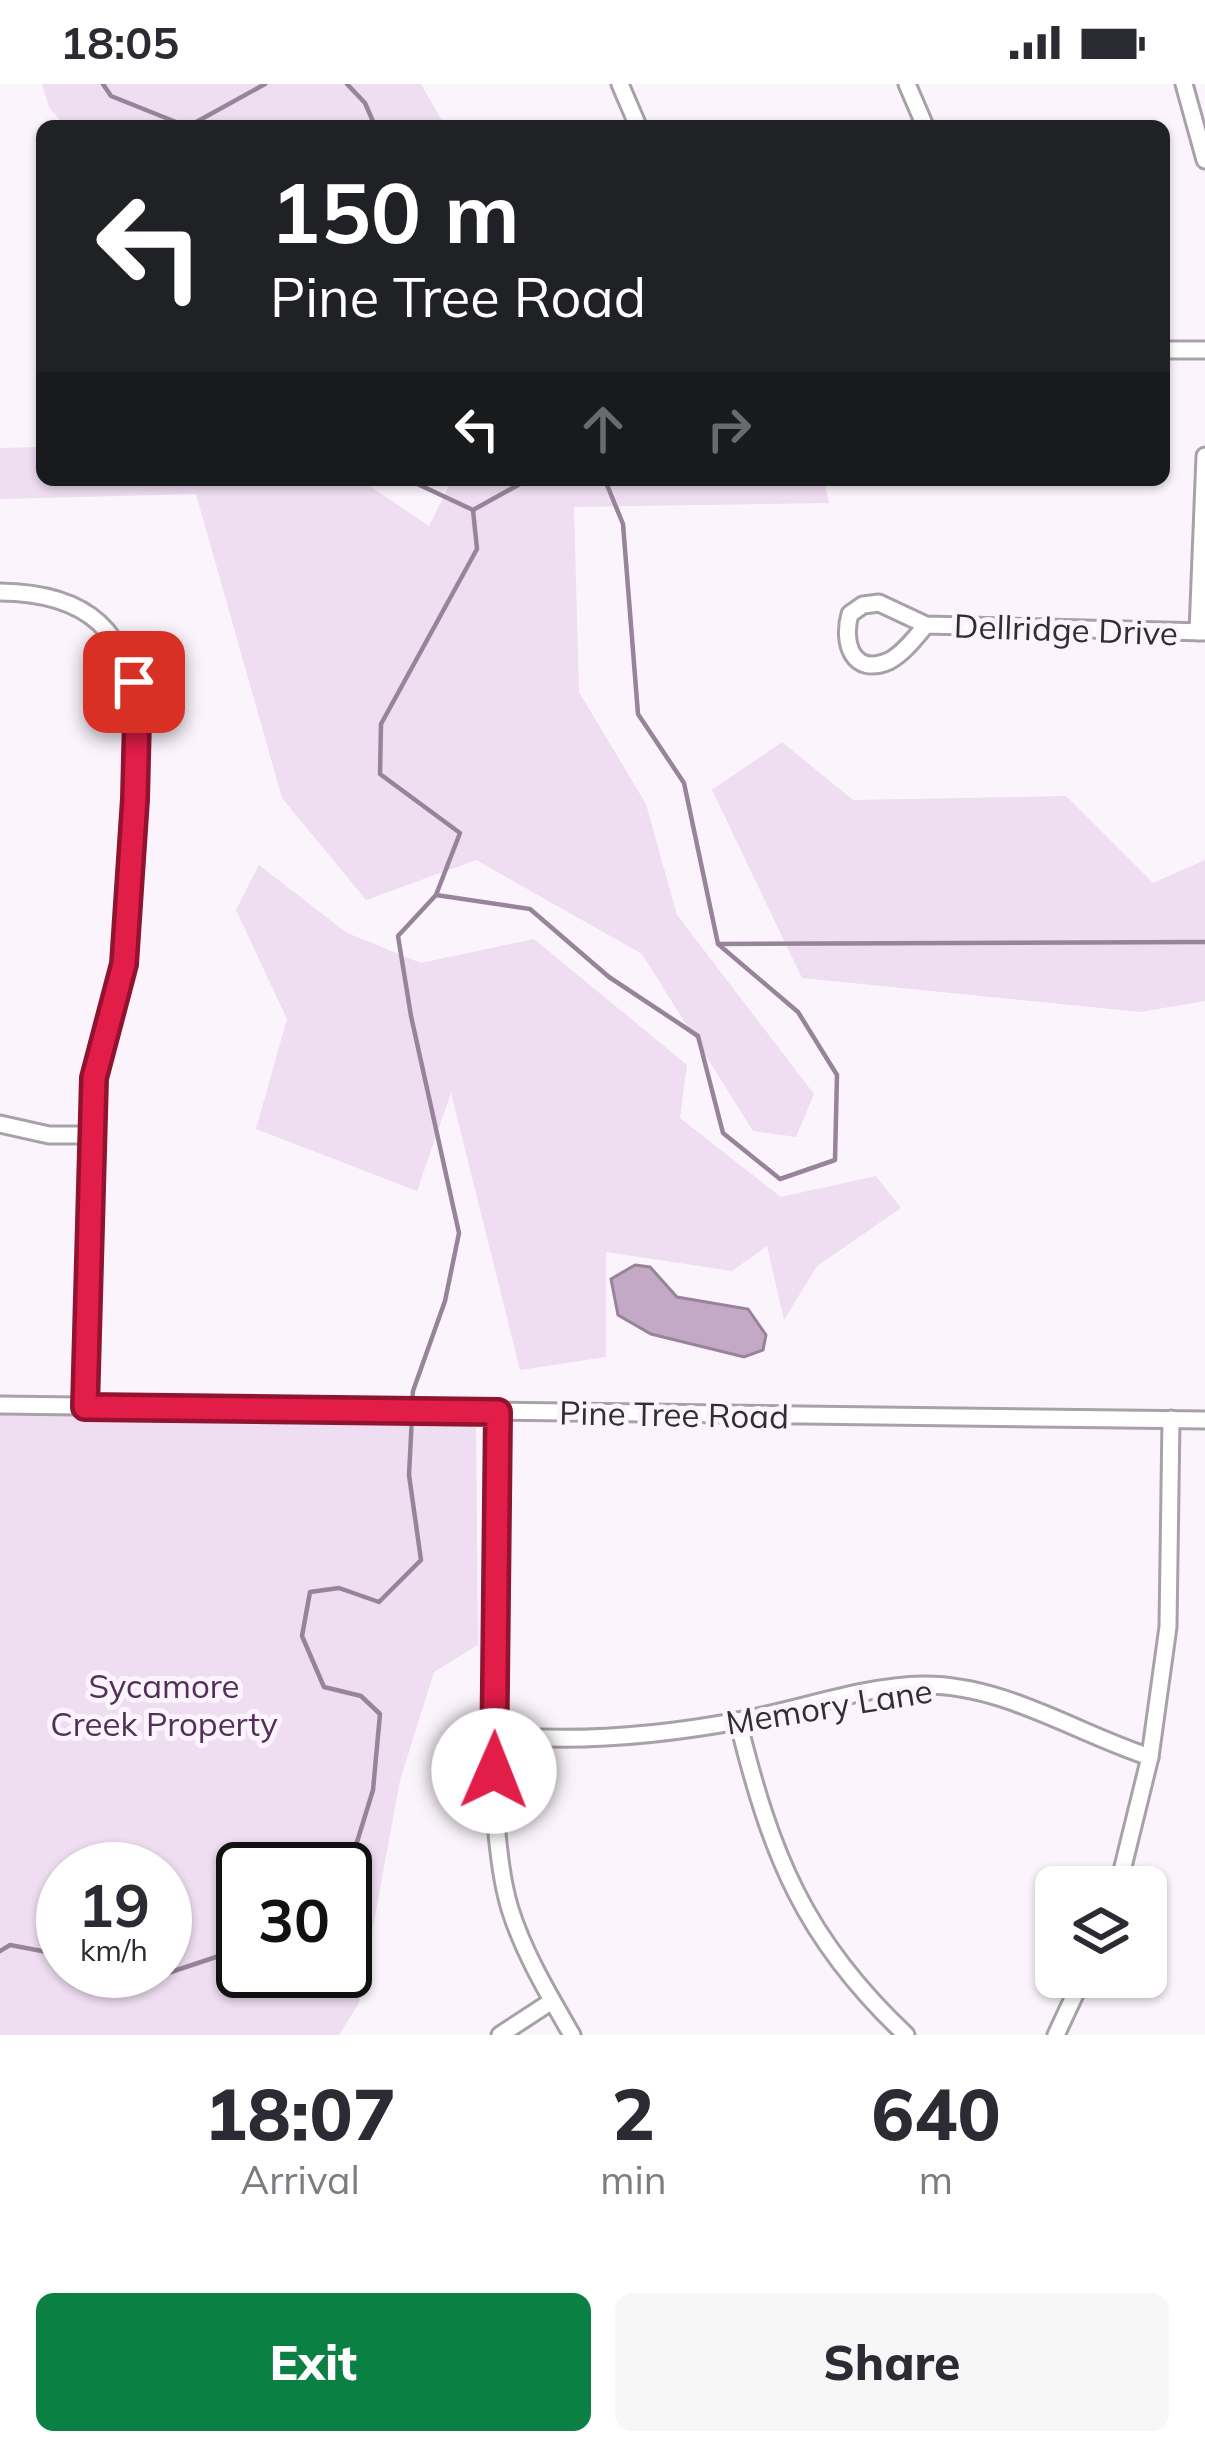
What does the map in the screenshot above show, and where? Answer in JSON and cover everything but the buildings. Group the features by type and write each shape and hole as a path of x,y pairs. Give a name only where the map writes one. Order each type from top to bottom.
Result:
{"street":[{"path":"620,84 635,120"},
{"path":"907,84 922,120"},
{"path":"1184,84 1205,160"},
{"path":"1170,350 1205,350"},
{"path":"1201,632 1205,456"},
{"path":"0,592 29,592 69,601 102,625 125,654 134,682 137,718 126,943 116,997 98,1051 92,1135 85,1407"},
{"name":"Dellridge Drive","path":"926,625 888,662 868,663 853,657 846,645 850,614 863,604 879,603 926,625 1201,632"},
{"path":"0,1124 49,1135 92,1135"},
{"name":"Pine Tree Road","path":"0,1405 1205,1420"},
{"path":"498,1412 494,1806 510,1908 528,1954 572,2035"},
{"path":"1123,1866 1150,1757 1168,1627 1171,1419"},
{"name":"Memory Lane","path":"495,1735 592,1736 738,1721 923,1685 987,1692 1150,1757"},
{"path":"738,1721 790,1885 813,1929 851,1979 906,2035"},
{"path":"1056,2035 1073,1998"},
{"path":"500,2035 552,2001"}],"green space":[{"path":"42,84 421,84 442,120 60,120 49,107"},
{"path":"36,447 36,486 370,486 429,526 449,486 825,486 829,503 574,507 579,692 646,804 677,915 814,1094 796,1137 753,1131 642,954 476,860 366,900 282,798 196,494 0,499 0,448"},
{"path":"782,742 853,800 1066,796 1153,883 1205,860 1205,1001 1140,1012 802,978 712,790"},
{"path":"259,865 347,933 421,963 534,939 687,1065 680,1118 781,1197 876,1176 901,1208 817,1266 784,1320 767,1246 732,1271 606,1252 606,1357 520,1370 451,1093 417,1191 256,1129 287,1019 236,910"},
{"name":"Sycamore Creek Property","path":"0,1413 476,1421 478,1645 434,1672 400,1780 372,1932 372,1842 216,1842 216,1998 360,1998 339,2035 0,2035"}],"shaded area":[{"path":"635,1265 650,1267 677,1297 748,1309 766,1335 763,1350 744,1357 651,1334 618,1315 611,1279"}],"waterway":[{"path":"103,84 111,96 171,120"},
{"path":"200,120 265,84"},
{"path":"347,84 365,103 372,120"},
{"path":"422,486 473,510 516,486"},
{"path":"412,1404 445,1301 459,1233 398,936 436,895 530,909 609,977 698,1036 723,1133 780,1179 835,1160 837,1075 798,1012 718,944 684,783 638,714 623,524 607,486"},
{"path":"436,895 460,833 380,774 381,724 477,549 473,510"},
{"path":"719,944 1205,942"},
{"path":"357,1842 373,1790 380,1714 361,1696 324,1687 302,1636 310,1592 339,1588 379,1602 421,1560 409,1475 412,1416"},
{"path":"0,1951 10,1945 36,1950"},
{"path":"192,1965 216,1957"}],"route":[{"path":"134,682 135,799 124,964 94,1078 85,1407 498,1412 494,1771"}]}
